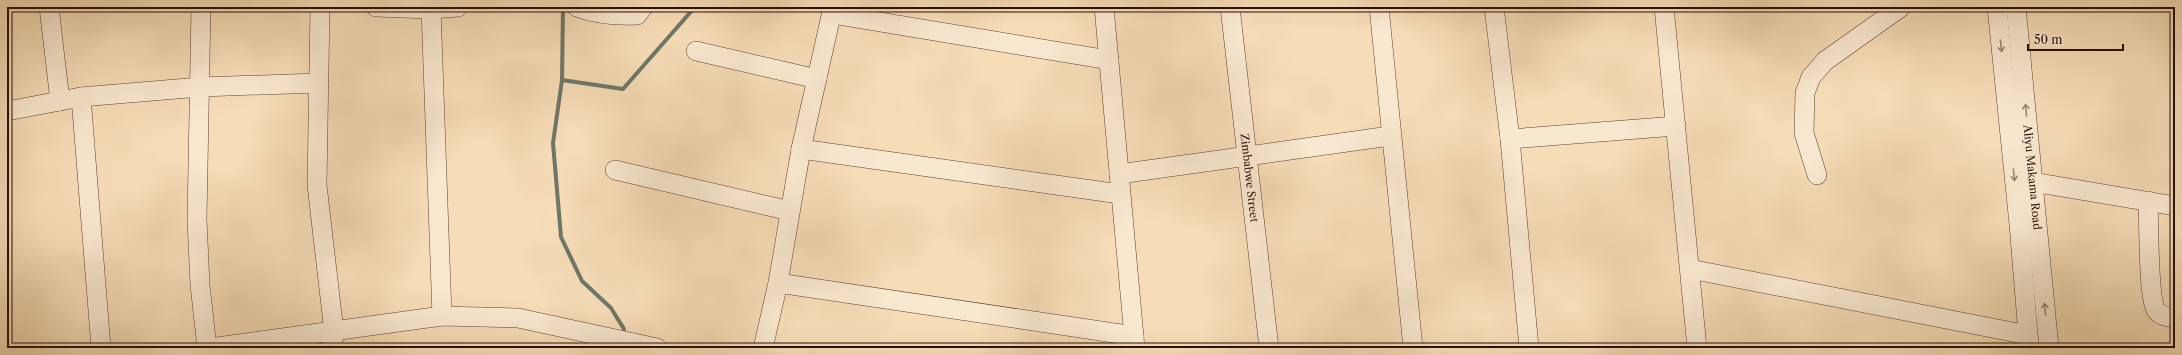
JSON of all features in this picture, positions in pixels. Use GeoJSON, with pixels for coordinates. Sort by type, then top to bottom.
{"type":"FeatureCollection","features":[{"type":"Feature","properties":{"kind":"street"},"geometry":{"type":"LineString","coordinates":[[49,7],[60,101]]}},
{"type":"Feature","properties":{"kind":"street"},"geometry":{"type":"LineString","coordinates":[[201,7],[197,219],[200,285],[207,348]]}},
{"type":"Feature","properties":{"kind":"street"},"geometry":{"type":"LineString","coordinates":[[320,7],[317,185],[333,340]]}},
{"type":"Feature","properties":{"kind":"street"},"geometry":{"type":"LineString","coordinates":[[376,7],[431,9],[458,7]]}},
{"type":"Feature","properties":{"kind":"street"},"geometry":{"type":"LineString","coordinates":[[577,7],[588,11],[622,15],[637,15],[643,7]]}},
{"type":"Feature","properties":{"kind":"street"},"geometry":{"type":"LineString","coordinates":[[778,283],[1134,342],[1104,7]]}},
{"type":"Feature","properties":{"kind":"street","name":"Zimbabwe Street"},"geometry":{"type":"LineString","coordinates":[[1230,7],[1269,348]]}},
{"type":"Feature","properties":{"kind":"street"},"geometry":{"type":"LineString","coordinates":[[1379,7],[1390,136],[1412,348]]}},
{"type":"Feature","properties":{"kind":"street"},"geometry":{"type":"LineString","coordinates":[[1494,7],[1510,139],[1529,348]]}},
{"type":"Feature","properties":{"kind":"street"},"geometry":{"type":"LineString","coordinates":[[1664,7],[1697,348]]}},
{"type":"Feature","properties":{"kind":"street"},"geometry":{"type":"LineString","coordinates":[[1817,175],[1804,133],[1805,93],[1811,77],[1825,61],[1901,7]]}},
{"type":"Feature","properties":{"kind":"street","name":"Aliyu Makama Road"},"geometry":{"type":"LineString","coordinates":[[1997,7],[2019,224],[2029,342]]}},
{"type":"Feature","properties":{"kind":"street","name":"Aliyu Makama Road"},"geometry":{"type":"LineString","coordinates":[[2016,7],[2049,348]]}},
{"type":"Feature","properties":{"kind":"street"},"geometry":{"type":"LineString","coordinates":[[431,9],[442,316]]}},
{"type":"Feature","properties":{"kind":"street"},"geometry":{"type":"LineString","coordinates":[[763,348],[778,283],[801,148],[833,11],[1109,60]]}},
{"type":"Feature","properties":{"kind":"street"},"geometry":{"type":"LineString","coordinates":[[696,51],[817,79]]}},
{"type":"Feature","properties":{"kind":"street"},"geometry":{"type":"LineString","coordinates":[[7,110],[81,97],[200,88],[318,83]]}},
{"type":"Feature","properties":{"kind":"street"},"geometry":{"type":"LineString","coordinates":[[81,97],[101,348]]}},
{"type":"Feature","properties":{"kind":"street"},"geometry":{"type":"LineString","coordinates":[[1510,139],[1676,126]]}},
{"type":"Feature","properties":{"kind":"street"},"geometry":{"type":"LineString","coordinates":[[1119,174],[1390,136]]}},
{"type":"Feature","properties":{"kind":"street"},"geometry":{"type":"LineString","coordinates":[[801,148],[1120,194]]}},
{"type":"Feature","properties":{"kind":"street"},"geometry":{"type":"LineString","coordinates":[[615,170],[790,211]]}},
{"type":"Feature","properties":{"kind":"street"},"geometry":{"type":"LineString","coordinates":[[2033,182],[2175,206]]}},
{"type":"Feature","properties":{"kind":"street"},"geometry":{"type":"LineString","coordinates":[[2148,201],[2152,292],[2156,309],[2164,316],[2175,318]]}},
{"type":"Feature","properties":{"kind":"street"},"geometry":{"type":"LineString","coordinates":[[1690,269],[2029,342]]}},
{"type":"Feature","properties":{"kind":"street"},"geometry":{"type":"LineString","coordinates":[[210,348],[333,340],[442,316],[518,318],[657,348]]}},
{"type":"Feature","properties":{"kind":"waterway"},"geometry":{"type":"LineString","coordinates":[[562,80],[563,7]]}},
{"type":"Feature","properties":{"kind":"waterway"},"geometry":{"type":"LineString","coordinates":[[624,329],[611,308],[582,281],[561,237],[553,143],[562,80],[623,89],[695,7]]}}]}
